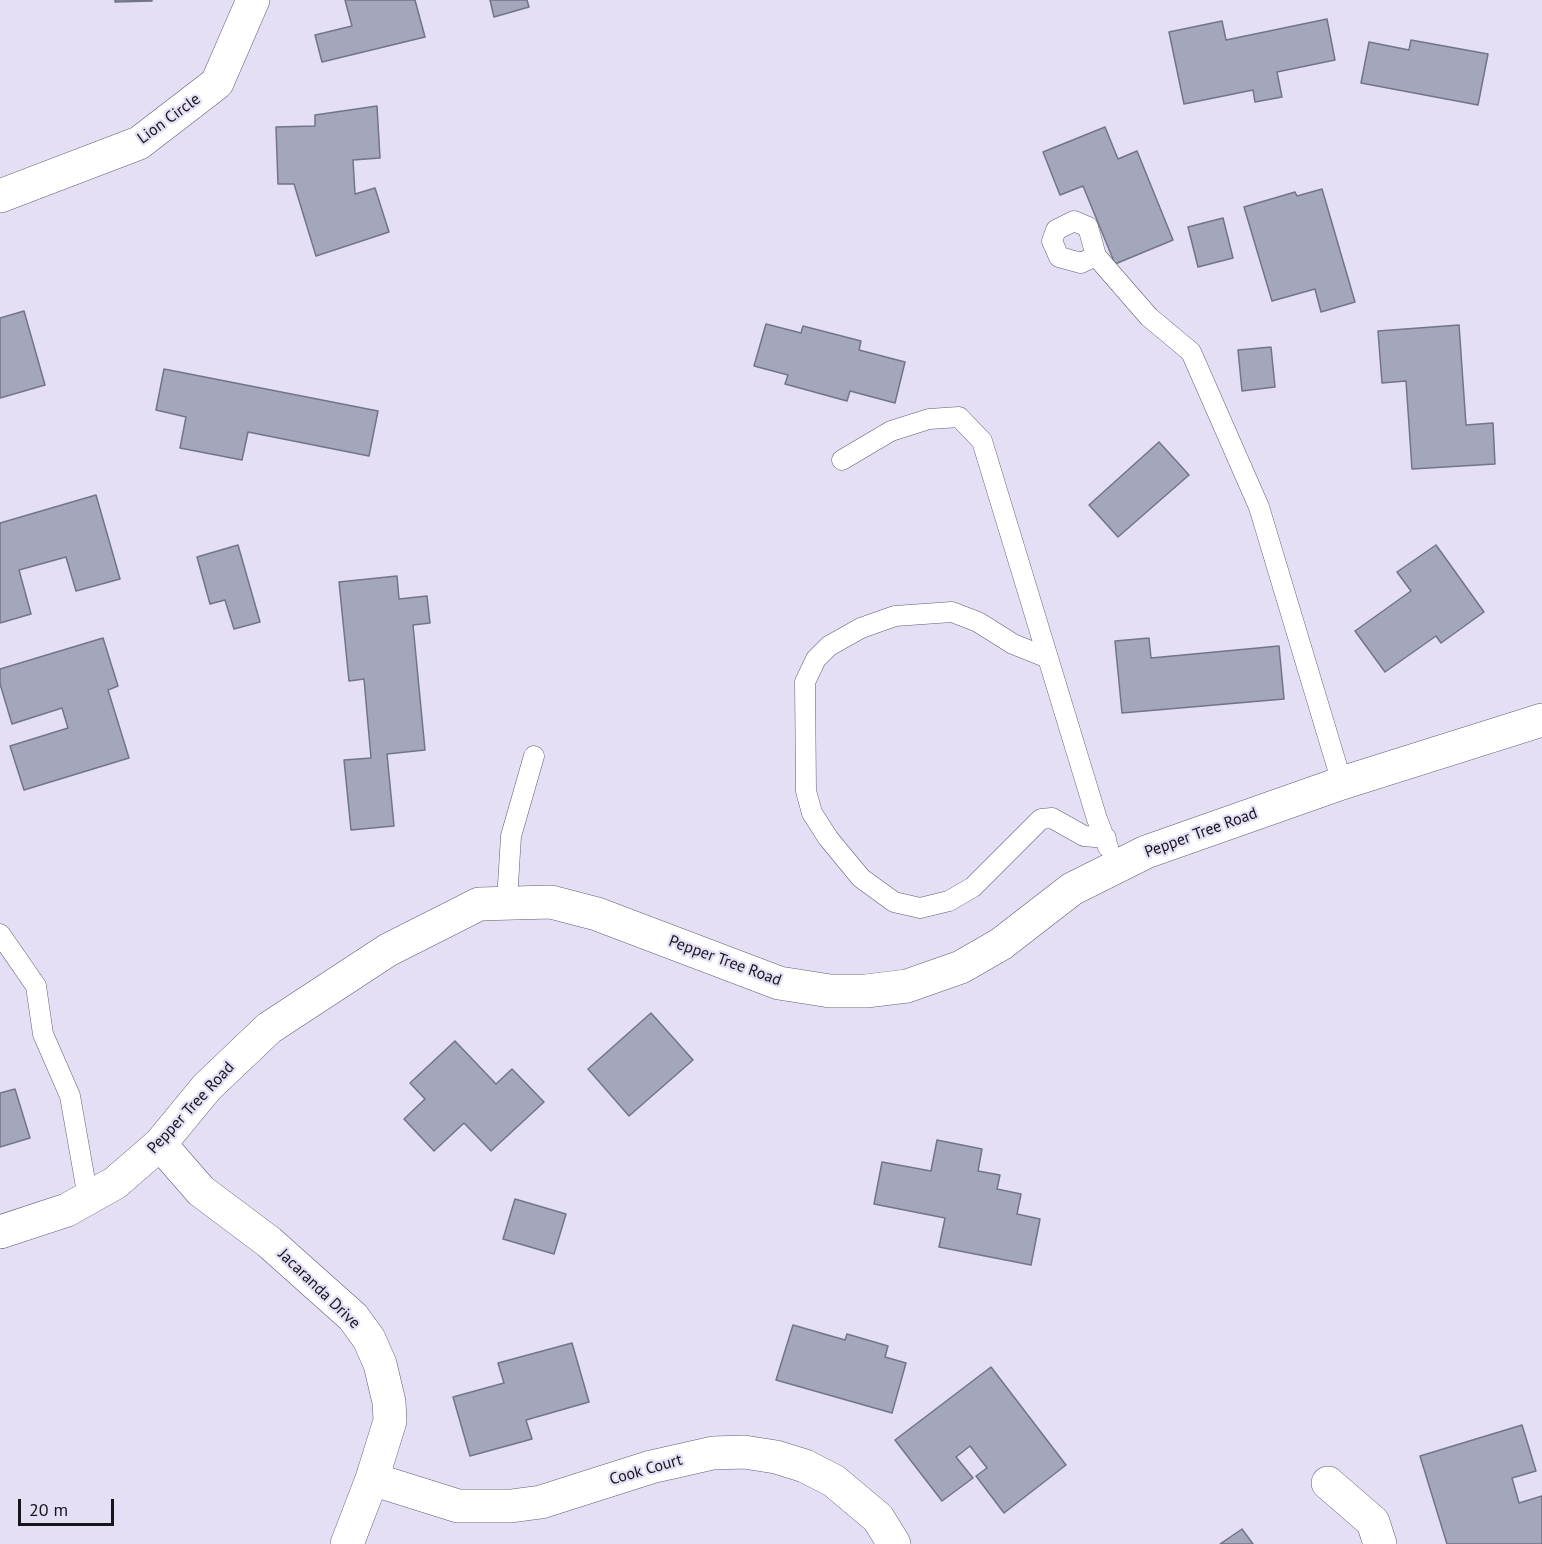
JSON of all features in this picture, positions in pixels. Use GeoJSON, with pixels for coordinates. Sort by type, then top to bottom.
{"type":"FeatureCollection","features":[{"type":"Feature","properties":{"kind":"street","name":"Lion Circle"},"geometry":{"type":"LineString","coordinates":[[0,196],[139,143],[217,83],[253,0]]}},
{"type":"Feature","properties":{"kind":"street"},"geometry":{"type":"LineString","coordinates":[[1528,725],[1542,702]]}},
{"type":"Feature","properties":{"kind":"street","name":"Pepper Tree Road"},"geometry":{"type":"LineString","coordinates":[[0,1232],[67,1210],[115,1183],[160,1144],[207,1087],[269,1028],[388,950],[479,904],[507,901],[551,902],[597,915],[779,982],[830,991],[866,991],[907,986],[961,967],[1001,944],[1072,889],[1110,853],[1189,836],[1342,783],[1528,725]]}},
{"type":"Feature","properties":{"kind":"street","name":"Jacaranda Drive"},"geometry":{"type":"LineString","coordinates":[[160,1144],[201,1191],[269,1242],[353,1317],[369,1339],[386,1382],[390,1421],[372,1479],[347,1544]]}},
{"type":"Feature","properties":{"kind":"street","name":"Cook Court"},"geometry":{"type":"LineString","coordinates":[[372,1479],[458,1506],[511,1506],[541,1502],[651,1467],[713,1453],[744,1452],[776,1457],[805,1467],[834,1481],[878,1518],[894,1544]]}},
{"type":"Feature","properties":{"kind":"street"},"geometry":{"type":"LineString","coordinates":[[1329,1483],[1373,1522],[1380,1544]]}},
{"type":"Feature","properties":{"kind":"lane"},"geometry":{"type":"LineString","coordinates":[[1096,256],[1149,317],[1191,352],[1259,507],[1342,783]]}},
{"type":"Feature","properties":{"kind":"lane"},"geometry":{"type":"LineString","coordinates":[[842,460],[891,431],[929,419],[959,417],[982,441],[1097,819],[1110,853]]}},
{"type":"Feature","properties":{"kind":"lane"},"geometry":{"type":"LineString","coordinates":[[1048,658],[1013,644],[978,622],[952,612],[895,616],[861,628],[829,646],[816,659],[805,682],[806,791],[812,813],[828,838],[861,878],[894,902],[920,908],[949,901],[974,887],[1041,819],[1052,818],[1110,853]]}},
{"type":"Feature","properties":{"kind":"lane"},"geometry":{"type":"LineString","coordinates":[[507,901],[510,836],[534,756]]}},
{"type":"Feature","properties":{"kind":"lane"},"geometry":{"type":"LineString","coordinates":[[0,934],[36,986],[43,1034],[70,1096],[88,1198]]}},
{"type":"Feature","properties":{"kind":"building"},"geometry":{"type":"Polygon","coordinates":[[[115,0],[152,0],[152,1],[115,2],[115,0]]]}},
{"type":"Feature","properties":{"kind":"building"},"geometry":{"type":"Polygon","coordinates":[[[345,0],[415,0],[425,37],[322,62],[315,35],[352,26],[345,0]]]}},
{"type":"Feature","properties":{"kind":"building"},"geometry":{"type":"Polygon","coordinates":[[[490,0],[527,0],[529,7],[494,17],[490,0]]]}},
{"type":"Feature","properties":{"kind":"building"},"geometry":{"type":"Polygon","coordinates":[[[1327,19],[1335,60],[1277,72],[1282,97],[1255,102],[1253,90],[1184,104],[1169,32],[1222,21],[1226,40],[1327,19]]]}},
{"type":"Feature","properties":{"kind":"building"},"geometry":{"type":"Polygon","coordinates":[[[1411,40],[1488,54],[1478,105],[1361,83],[1369,42],[1409,50],[1411,40]]]}},
{"type":"Feature","properties":{"kind":"building"},"geometry":{"type":"Polygon","coordinates":[[[377,106],[380,158],[353,160],[355,194],[375,188],[389,232],[316,256],[294,184],[278,184],[276,127],[315,126],[315,115],[377,106]]]}},
{"type":"Feature","properties":{"kind":"building"},"geometry":{"type":"Polygon","coordinates":[[[1105,127],[1118,159],[1137,151],[1173,240],[1115,264],[1083,186],[1060,195],[1043,152],[1105,127]]]}},
{"type":"Feature","properties":{"kind":"building"},"geometry":{"type":"Polygon","coordinates":[[[1322,189],[1355,302],[1321,312],[1315,289],[1272,301],[1244,207],[1295,192],[1297,196],[1322,189]]]}},
{"type":"Feature","properties":{"kind":"building"},"geometry":{"type":"Polygon","coordinates":[[[1223,218],[1233,258],[1198,267],[1188,227],[1223,218]]]}},
{"type":"Feature","properties":{"kind":"building"},"geometry":{"type":"Polygon","coordinates":[[[24,311],[45,385],[0,398],[0,318],[24,311]]]}},
{"type":"Feature","properties":{"kind":"building"},"geometry":{"type":"Polygon","coordinates":[[[766,324],[801,333],[803,326],[861,341],[859,350],[905,362],[895,403],[850,391],[847,401],[785,384],[788,375],[754,366],[766,324]]]}},
{"type":"Feature","properties":{"kind":"building"},"geometry":{"type":"Polygon","coordinates":[[[1459,325],[1466,425],[1493,423],[1495,464],[1412,469],[1406,381],[1382,383],[1378,331],[1459,325]]]}},
{"type":"Feature","properties":{"kind":"building"},"geometry":{"type":"Polygon","coordinates":[[[1271,347],[1275,387],[1242,391],[1238,350],[1271,347]]]}},
{"type":"Feature","properties":{"kind":"building"},"geometry":{"type":"Polygon","coordinates":[[[164,369],[378,411],[369,456],[248,432],[242,460],[180,448],[186,417],[156,410],[164,369]]]}},
{"type":"Feature","properties":{"kind":"building"},"geometry":{"type":"Polygon","coordinates":[[[1159,442],[1189,475],[1118,537],[1089,505],[1159,442]]]}},
{"type":"Feature","properties":{"kind":"building"},"geometry":{"type":"Polygon","coordinates":[[[96,495],[120,579],[76,591],[66,557],[19,570],[31,614],[0,623],[0,523],[96,495]]]}},
{"type":"Feature","properties":{"kind":"building"},"geometry":{"type":"Polygon","coordinates":[[[238,545],[260,622],[234,629],[225,600],[210,604],[197,557],[238,545]]]}},
{"type":"Feature","properties":{"kind":"building"},"geometry":{"type":"Polygon","coordinates":[[[1436,545],[1484,612],[1441,643],[1436,636],[1385,672],[1355,631],[1411,591],[1397,572],[1436,545]]]}},
{"type":"Feature","properties":{"kind":"building"},"geometry":{"type":"Polygon","coordinates":[[[397,576],[399,599],[427,596],[430,623],[413,625],[425,750],[387,754],[394,826],[351,830],[344,760],[371,758],[364,679],[349,681],[339,582],[397,576]]]}},
{"type":"Feature","properties":{"kind":"building"},"geometry":{"type":"Polygon","coordinates":[[[103,638],[118,686],[108,690],[129,758],[24,790],[10,746],[68,728],[62,708],[12,724],[0,684],[0,669],[103,638]]]}},
{"type":"Feature","properties":{"kind":"building"},"geometry":{"type":"Polygon","coordinates":[[[1149,638],[1151,658],[1279,646],[1284,699],[1122,713],[1115,641],[1149,638]]]}},
{"type":"Feature","properties":{"kind":"building"},"geometry":{"type":"Polygon","coordinates":[[[651,1013],[693,1060],[629,1116],[588,1069],[651,1013]]]}},
{"type":"Feature","properties":{"kind":"building"},"geometry":{"type":"Polygon","coordinates":[[[455,1041],[496,1084],[512,1069],[544,1102],[491,1151],[464,1123],[434,1151],[404,1119],[425,1099],[410,1083],[455,1041]]]}},
{"type":"Feature","properties":{"kind":"building"},"geometry":{"type":"Polygon","coordinates":[[[15,1089],[30,1138],[0,1147],[0,1093],[15,1089]]]}},
{"type":"Feature","properties":{"kind":"building"},"geometry":{"type":"Polygon","coordinates":[[[937,1140],[982,1149],[978,1171],[1000,1175],[997,1189],[1021,1194],[1017,1214],[1040,1219],[1031,1265],[939,1247],[945,1218],[874,1204],[882,1162],[931,1171],[937,1140]]]}},
{"type":"Feature","properties":{"kind":"building"},"geometry":{"type":"Polygon","coordinates":[[[515,1199],[566,1214],[554,1254],[503,1239],[515,1199]]]}},
{"type":"Feature","properties":{"kind":"building"},"geometry":{"type":"Polygon","coordinates":[[[793,1325],[845,1340],[847,1334],[888,1346],[885,1357],[906,1363],[892,1413],[776,1380],[793,1325]]]}},
{"type":"Feature","properties":{"kind":"building"},"geometry":{"type":"Polygon","coordinates":[[[572,1343],[589,1402],[526,1420],[532,1439],[470,1456],[453,1397],[504,1383],[498,1363],[572,1343]]]}},
{"type":"Feature","properties":{"kind":"building"},"geometry":{"type":"Polygon","coordinates":[[[991,1367],[1066,1465],[1004,1513],[976,1476],[987,1468],[970,1446],[956,1457],[973,1478],[942,1501],[895,1440],[991,1367]]]}},
{"type":"Feature","properties":{"kind":"building"},"geometry":{"type":"Polygon","coordinates":[[[1522,1425],[1536,1471],[1512,1478],[1519,1503],[1542,1496],[1542,1544],[1447,1544],[1420,1456],[1522,1425]]]}},
{"type":"Feature","properties":{"kind":"building"},"geometry":{"type":"Polygon","coordinates":[[[1242,1529],[1253,1544],[1220,1544],[1242,1529]]]}}]}
